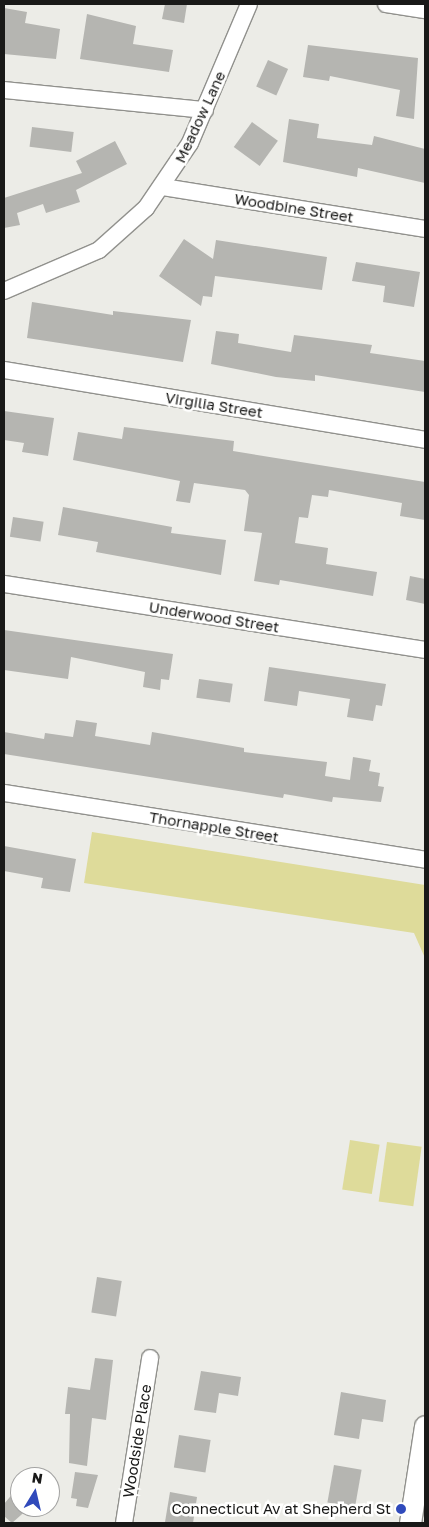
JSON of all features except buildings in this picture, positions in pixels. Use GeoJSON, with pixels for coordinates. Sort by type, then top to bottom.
{"type":"FeatureCollection","features":[{"type":"Feature","properties":{"kind":"main road"},"geometry":{"type":"LineString","coordinates":[[410,1523],[420,1500],[425,1426]]}},
{"type":"Feature","properties":{"kind":"street","name":"Meadow Lane"},"geometry":{"type":"LineString","coordinates":[[4,291],[99,250],[123,232],[163,187],[205,110],[249,4]]}},
{"type":"Feature","properties":{"kind":"street"},"geometry":{"type":"LineString","coordinates":[[386,4],[425,10]]}},
{"type":"Feature","properties":{"kind":"street"},"geometry":{"type":"LineString","coordinates":[[4,90],[205,110]]}},
{"type":"Feature","properties":{"kind":"street","name":"Woodbine Street"},"geometry":{"type":"LineString","coordinates":[[163,187],[425,228]]}},
{"type":"Feature","properties":{"kind":"street","name":"Virgilia Street"},"geometry":{"type":"LineString","coordinates":[[4,370],[425,440]]}},
{"type":"Feature","properties":{"kind":"street","name":"Underwood Street"},"geometry":{"type":"LineString","coordinates":[[4,584],[425,650]]}},
{"type":"Feature","properties":{"kind":"street","name":"Thornapple Street"},"geometry":{"type":"LineString","coordinates":[[4,793],[425,860]]}},
{"type":"Feature","properties":{"kind":"street","name":"Woodside Place"},"geometry":{"type":"LineString","coordinates":[[124,1523],[150,1358]]}},
{"type":"Feature","properties":{"kind":"shaded area"},"geometry":{"type":"Polygon","coordinates":[[[92,832],[425,885],[425,958],[414,933],[84,883],[92,832]]]}},
{"type":"Feature","properties":{"kind":"shaded area"},"geometry":{"type":"Polygon","coordinates":[[[350,1140],[380,1145],[372,1194],[342,1189],[350,1140]]]}},
{"type":"Feature","properties":{"kind":"shaded area"},"geometry":{"type":"Polygon","coordinates":[[[387,1142],[422,1147],[413,1206],[379,1201],[387,1142]]]}},
{"type":"Feature","properties":{"kind":"place","name":"Connecticut Av at Shepherd St"},"geometry":{"type":"Point","coordinates":[401,1509]}}]}
